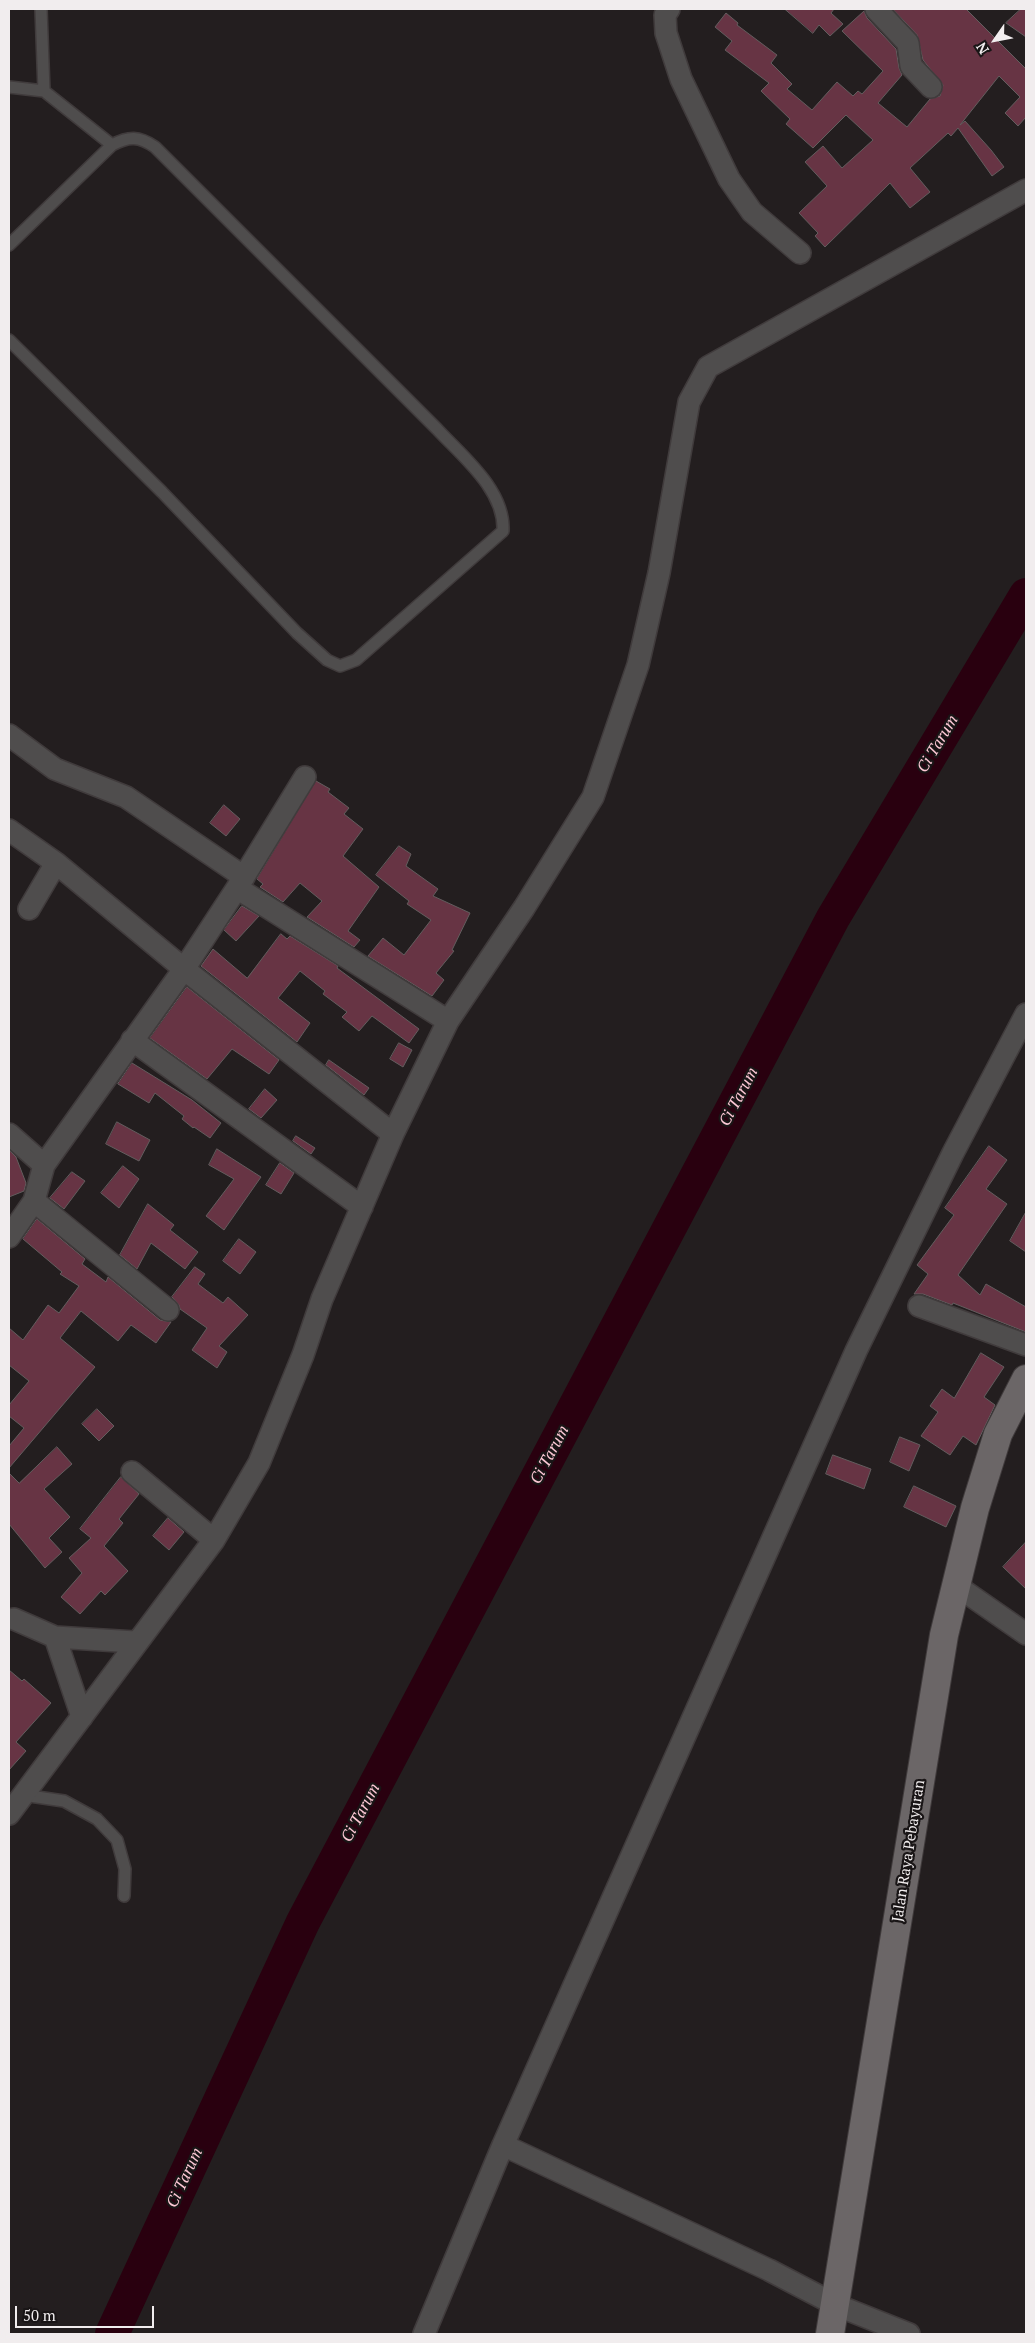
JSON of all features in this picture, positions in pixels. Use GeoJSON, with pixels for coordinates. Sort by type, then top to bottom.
{"type":"FeatureCollection","features":[{"type":"Feature","properties":{"kind":"main road","name":"Jalan Raya Pebayuran"},"geometry":{"type":"LineString","coordinates":[[830,2334],[944,1635],[974,1508],[998,1434],[1026,1379]]}},
{"type":"Feature","properties":{"kind":"street"},"geometry":{"type":"LineString","coordinates":[[669,9],[664,22],[681,79],[729,179],[752,212],[800,253]]}},
{"type":"Feature","properties":{"kind":"street"},"geometry":{"type":"LineString","coordinates":[[876,9],[908,43],[911,66],[931,87]]}},
{"type":"Feature","properties":{"kind":"street"},"geometry":{"type":"LineString","coordinates":[[9,1814],[16,1791],[82,1717],[135,1642],[214,1540],[260,1463],[303,1355],[322,1299],[393,1134],[448,1021],[524,908],[593,797],[638,665],[659,573],[689,402],[708,368],[1026,190]]}},
{"type":"Feature","properties":{"kind":"street"},"geometry":{"type":"LineString","coordinates":[[9,735],[55,769],[126,797],[240,882],[448,1021]]}},
{"type":"Feature","properties":{"kind":"street"},"geometry":{"type":"LineString","coordinates":[[9,1237],[34,1201],[44,1165],[184,969],[304,778]]}},
{"type":"Feature","properties":{"kind":"street"},"geometry":{"type":"LineString","coordinates":[[9,830],[56,863],[184,969],[393,1134]]}},
{"type":"Feature","properties":{"kind":"street"},"geometry":{"type":"LineString","coordinates":[[29,909],[56,863]]}},
{"type":"Feature","properties":{"kind":"street"},"geometry":{"type":"LineString","coordinates":[[424,2334],[503,2145],[856,1352],[953,1153],[1026,1014]]}},
{"type":"Feature","properties":{"kind":"street"},"geometry":{"type":"LineString","coordinates":[[132,1040],[362,1207]]}},
{"type":"Feature","properties":{"kind":"street"},"geometry":{"type":"LineString","coordinates":[[9,1134],[44,1165]]}},
{"type":"Feature","properties":{"kind":"street"},"geometry":{"type":"LineString","coordinates":[[34,1201],[168,1310]]}},
{"type":"Feature","properties":{"kind":"street"},"geometry":{"type":"LineString","coordinates":[[919,1306],[1026,1345]]}},
{"type":"Feature","properties":{"kind":"street"},"geometry":{"type":"LineString","coordinates":[[132,1472],[214,1540]]}},
{"type":"Feature","properties":{"kind":"street"},"geometry":{"type":"LineString","coordinates":[[957,1586],[1026,1634]]}},
{"type":"Feature","properties":{"kind":"street"},"geometry":{"type":"LineString","coordinates":[[14,1619],[54,1637],[135,1642]]}},
{"type":"Feature","properties":{"kind":"street"},"geometry":{"type":"LineString","coordinates":[[54,1637],[82,1717]]}},
{"type":"Feature","properties":{"kind":"street"},"geometry":{"type":"LineString","coordinates":[[503,2145],[769,2270],[836,2305],[909,2334]]}},
{"type":"Feature","properties":{"kind":"lane"},"geometry":{"type":"LineString","coordinates":[[41,9],[44,91]]}},
{"type":"Feature","properties":{"kind":"lane"},"geometry":{"type":"LineString","coordinates":[[9,87],[44,91],[112,145]]}},
{"type":"Feature","properties":{"kind":"lane"},"geometry":{"type":"LineString","coordinates":[[9,245],[112,145],[126,138],[144,139],[197,188],[437,430],[480,476],[498,503],[504,518],[503,531],[356,660],[340,666],[327,660],[297,633],[162,492],[9,340]]}},
{"type":"Feature","properties":{"kind":"lane"},"geometry":{"type":"LineString","coordinates":[[16,1791],[64,1801],[97,1819],[117,1840],[125,1869],[124,1896]]}},
{"type":"Feature","properties":{"kind":"building"},"geometry":{"type":"Polygon","coordinates":[[[785,9],[834,9],[831,13],[843,24],[830,36],[819,25],[813,33],[785,9]]]}},
{"type":"Feature","properties":{"kind":"building"},"geometry":{"type":"Polygon","coordinates":[[[893,9],[966,9],[1026,69],[1026,117],[1018,126],[1005,113],[1020,97],[999,76],[960,125],[965,121],[1004,167],[992,176],[958,128],[951,136],[948,133],[910,168],[930,192],[910,208],[890,183],[825,247],[815,236],[818,233],[799,213],[827,186],[805,162],[823,146],[842,168],[873,140],[846,115],[813,148],[786,124],[790,119],[761,91],[769,83],[725,50],[732,41],[715,27],[726,13],[738,23],[737,25],[777,55],[771,63],[792,84],[787,89],[812,110],[837,82],[853,96],[858,91],[862,94],[883,71],[842,31],[864,11],[867,18],[896,49],[902,75],[878,103],[907,127],[930,99],[940,96],[943,85],[923,60],[917,35],[893,9]]]}},
{"type":"Feature","properties":{"kind":"building"},"geometry":{"type":"Polygon","coordinates":[[[1021,9],[1026,9],[1026,37],[1006,23],[1021,9]]]}},
{"type":"Feature","properties":{"kind":"building"},"geometry":{"type":"Polygon","coordinates":[[[316,781],[330,789],[328,792],[349,808],[344,814],[363,829],[343,856],[379,887],[348,931],[360,940],[354,947],[307,917],[322,901],[300,883],[283,902],[260,887],[263,884],[257,879],[316,781]]]}},
{"type":"Feature","properties":{"kind":"building"},"geometry":{"type":"Polygon","coordinates":[[[224,805],[240,819],[226,836],[210,823],[224,805]]]}},
{"type":"Feature","properties":{"kind":"building"},"geometry":{"type":"Polygon","coordinates":[[[399,846],[411,854],[406,866],[438,889],[433,896],[470,913],[452,950],[454,951],[436,973],[444,980],[432,996],[368,956],[383,938],[404,955],[431,920],[407,904],[409,901],[376,875],[399,846]]]}},
{"type":"Feature","properties":{"kind":"building"},"geometry":{"type":"Polygon","coordinates":[[[242,906],[259,916],[236,941],[224,930],[242,906]]]}},
{"type":"Feature","properties":{"kind":"building"},"geometry":{"type":"Polygon","coordinates":[[[281,934],[287,939],[290,936],[338,966],[337,968],[419,1029],[409,1043],[372,1016],[359,1031],[342,1017],[347,1012],[323,994],[325,991],[300,971],[278,998],[310,1023],[297,1042],[201,966],[213,949],[247,978],[281,934]]]}},
{"type":"Feature","properties":{"kind":"building"},"geometry":{"type":"Polygon","coordinates":[[[187,987],[279,1060],[269,1074],[232,1049],[207,1079],[150,1038],[187,987]]]}},
{"type":"Feature","properties":{"kind":"building"},"geometry":{"type":"Polygon","coordinates":[[[399,1043],[412,1050],[403,1067],[390,1059],[399,1043]]]}},
{"type":"Feature","properties":{"kind":"building"},"geometry":{"type":"Polygon","coordinates":[[[329,1060],[369,1088],[364,1095],[326,1065],[329,1060]]]}},
{"type":"Feature","properties":{"kind":"building"},"geometry":{"type":"Polygon","coordinates":[[[132,1063],[192,1100],[221,1123],[210,1138],[182,1119],[184,1116],[155,1093],[149,1103],[118,1084],[132,1063]]]}},
{"type":"Feature","properties":{"kind":"building"},"geometry":{"type":"Polygon","coordinates":[[[265,1089],[277,1100],[261,1118],[249,1109],[265,1089]]]}},
{"type":"Feature","properties":{"kind":"building"},"geometry":{"type":"Polygon","coordinates":[[[117,1122],[150,1140],[139,1161],[106,1144],[117,1122]]]}},
{"type":"Feature","properties":{"kind":"building"},"geometry":{"type":"Polygon","coordinates":[[[296,1136],[315,1148],[311,1154],[293,1141],[296,1136]]]}},
{"type":"Feature","properties":{"kind":"building"},"geometry":{"type":"Polygon","coordinates":[[[989,1146],[1007,1160],[986,1189],[1007,1204],[958,1275],[980,1295],[986,1284],[1026,1307],[1026,1332],[953,1303],[952,1305],[923,1294],[914,1294],[928,1274],[917,1265],[954,1215],[945,1208],[989,1146]]]}},
{"type":"Feature","properties":{"kind":"building"},"geometry":{"type":"Polygon","coordinates":[[[217,1149],[261,1177],[224,1230],[206,1216],[234,1179],[209,1165],[217,1149]]]}},
{"type":"Feature","properties":{"kind":"building"},"geometry":{"type":"Polygon","coordinates":[[[9,1150],[16,1157],[26,1183],[24,1191],[9,1197],[9,1150]]]}},
{"type":"Feature","properties":{"kind":"building"},"geometry":{"type":"Polygon","coordinates":[[[280,1163],[294,1173],[281,1194],[266,1185],[280,1163]]]}},
{"type":"Feature","properties":{"kind":"building"},"geometry":{"type":"Polygon","coordinates":[[[123,1166],[139,1179],[119,1208],[101,1193],[123,1166]]]}},
{"type":"Feature","properties":{"kind":"building"},"geometry":{"type":"Polygon","coordinates":[[[72,1172],[85,1181],[64,1209],[50,1198],[72,1172]]]}},
{"type":"Feature","properties":{"kind":"building"},"geometry":{"type":"Polygon","coordinates":[[[148,1204],[174,1225],[170,1230],[198,1252],[185,1269],[151,1243],[137,1269],[120,1255],[148,1204]]]}},
{"type":"Feature","properties":{"kind":"building"},"geometry":{"type":"Polygon","coordinates":[[[1026,1212],[1026,1252],[1010,1241],[1026,1212]]]}},
{"type":"Feature","properties":{"kind":"building"},"geometry":{"type":"Polygon","coordinates":[[[37,1219],[85,1259],[82,1264],[106,1282],[108,1277],[160,1320],[171,1322],[156,1343],[131,1325],[118,1341],[81,1311],[60,1338],[95,1367],[9,1468],[9,1446],[24,1428],[9,1416],[9,1405],[29,1381],[9,1365],[9,1328],[23,1340],[48,1305],[59,1313],[79,1286],[60,1274],[62,1272],[23,1239],[37,1219]]]}},
{"type":"Feature","properties":{"kind":"building"},"geometry":{"type":"Polygon","coordinates":[[[239,1239],[256,1252],[240,1274],[223,1261],[239,1239]]]}},
{"type":"Feature","properties":{"kind":"building"},"geometry":{"type":"Polygon","coordinates":[[[195,1267],[205,1274],[198,1284],[223,1303],[228,1297],[248,1315],[219,1346],[227,1352],[217,1368],[192,1350],[207,1328],[180,1309],[172,1297],[195,1267]]]}},
{"type":"Feature","properties":{"kind":"building"},"geometry":{"type":"Polygon","coordinates":[[[981,1353],[1004,1367],[984,1397],[995,1405],[976,1445],[963,1436],[950,1455],[921,1436],[938,1412],[930,1406],[942,1389],[954,1398],[981,1353]]]}},
{"type":"Feature","properties":{"kind":"building"},"geometry":{"type":"Polygon","coordinates":[[[97,1409],[114,1426],[99,1441],[82,1424],[97,1409]]]}},
{"type":"Feature","properties":{"kind":"building"},"geometry":{"type":"Polygon","coordinates":[[[900,1437],[920,1445],[909,1471],[890,1462],[900,1437]]]}},
{"type":"Feature","properties":{"kind":"building"},"geometry":{"type":"Polygon","coordinates":[[[57,1447],[72,1464],[44,1489],[70,1517],[49,1538],[62,1552],[45,1568],[9,1524],[9,1473],[19,1483],[57,1447]]]}},
{"type":"Feature","properties":{"kind":"building"},"geometry":{"type":"Polygon","coordinates":[[[833,1455],[871,1469],[864,1489],[826,1474],[833,1455]]]}},
{"type":"Feature","properties":{"kind":"building"},"geometry":{"type":"Polygon","coordinates":[[[121,1477],[139,1494],[119,1519],[123,1523],[104,1546],[128,1571],[105,1595],[101,1591],[80,1614],[61,1597],[82,1573],[69,1558],[91,1538],[80,1529],[121,1477]]]}},
{"type":"Feature","properties":{"kind":"building"},"geometry":{"type":"Polygon","coordinates":[[[914,1486],[956,1506],[946,1527],[904,1507],[914,1486]]]}},
{"type":"Feature","properties":{"kind":"building"},"geometry":{"type":"Polygon","coordinates":[[[168,1518],[184,1532],[169,1550],[153,1536],[168,1518]]]}},
{"type":"Feature","properties":{"kind":"building"},"geometry":{"type":"Polygon","coordinates":[[[1026,1542],[1026,1589],[1003,1567],[1026,1542]]]}},
{"type":"Feature","properties":{"kind":"building"},"geometry":{"type":"Polygon","coordinates":[[[9,1670],[22,1681],[24,1679],[51,1703],[16,1742],[26,1751],[9,1770],[9,1670]]]}},
{"type":"Feature","properties":{"kind":"waterway","name":"Ci Tarum"},"geometry":{"type":"LineString","coordinates":[[112,2334],[303,1922],[833,918],[1026,595]]}}]}
